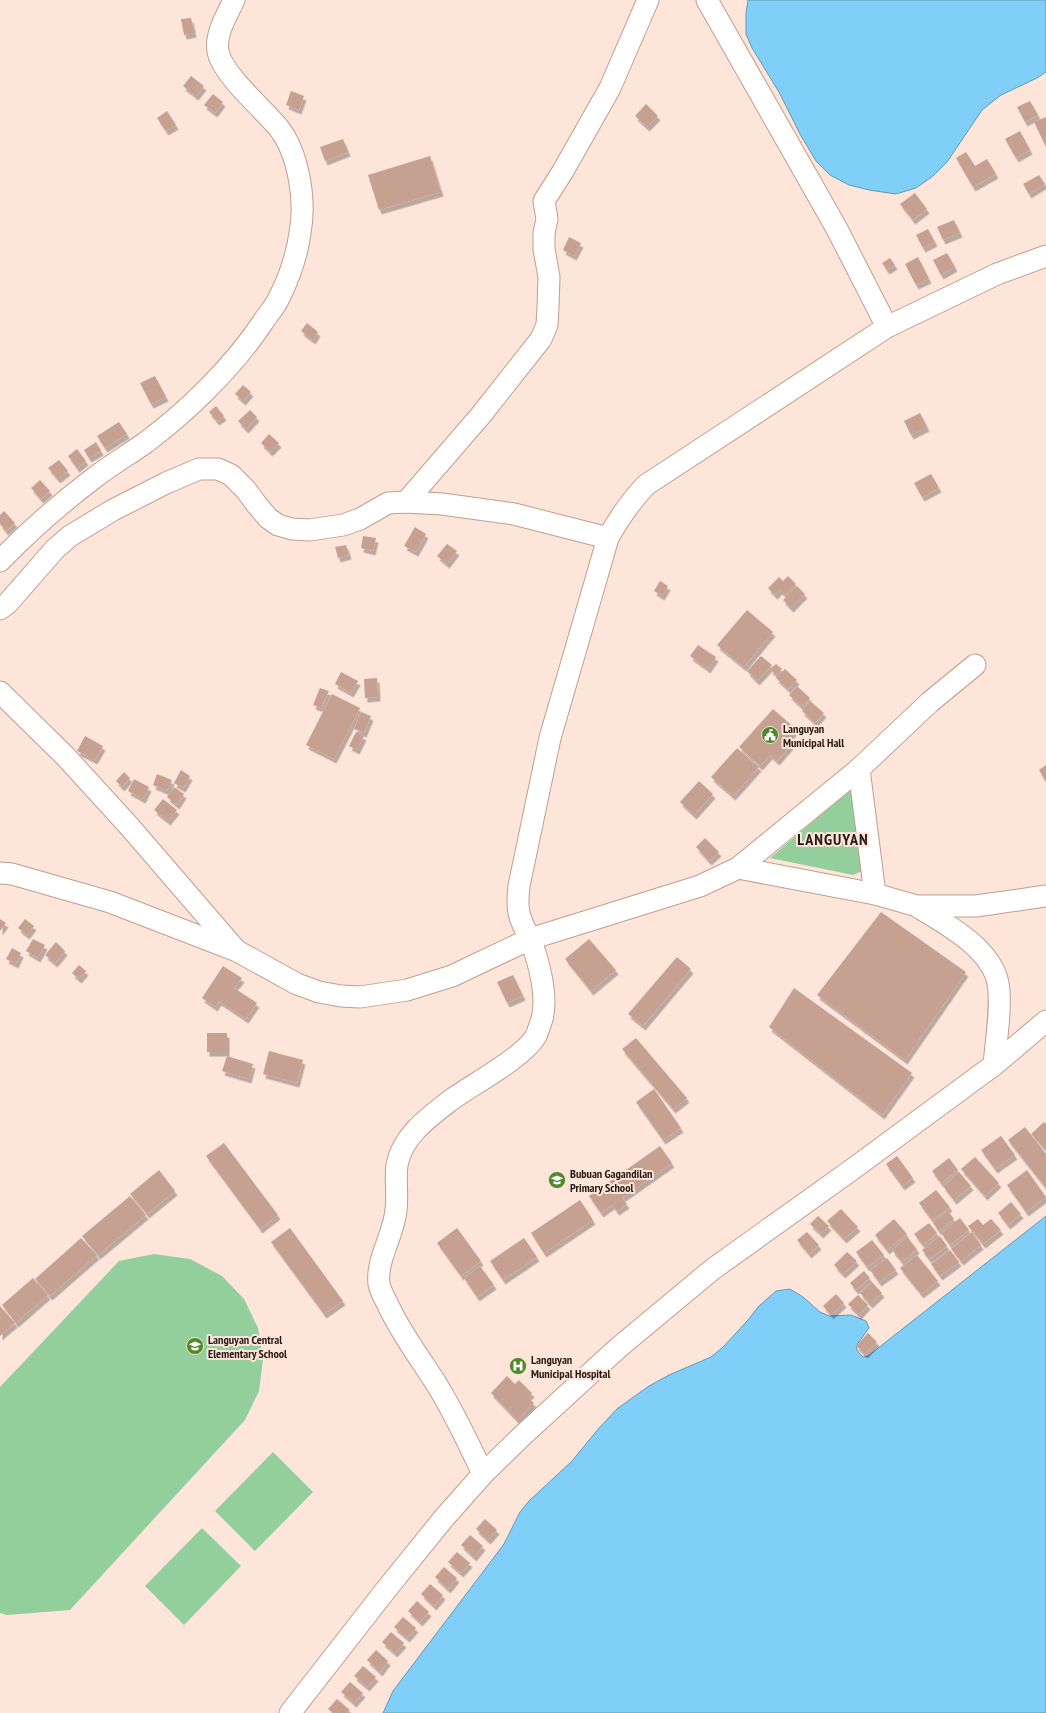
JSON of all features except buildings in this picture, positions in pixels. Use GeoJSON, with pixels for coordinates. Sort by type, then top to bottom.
{"type":"FeatureCollection","features":[{"type":"Feature","properties":{"kind":"street"},"geometry":{"type":"LineString","coordinates":[[0,561],[19,541],[57,508],[96,477],[146,442],[190,405],[233,361],[257,331],[278,300],[291,269],[301,233],[302,201],[298,172],[290,145],[277,126],[254,103],[223,64],[218,51],[218,39],[224,20],[234,0]]}},
{"type":"Feature","properties":{"kind":"street"},"geometry":{"type":"LineString","coordinates":[[406,502],[481,415],[541,339],[547,325],[548,299],[548,277],[544,249],[546,218],[544,201],[563,171],[610,88],[648,0]]}},
{"type":"Feature","properties":{"kind":"street"},"geometry":{"type":"LineString","coordinates":[[707,0],[837,229],[887,327]]}},
{"type":"Feature","properties":{"kind":"street"},"geometry":{"type":"LineString","coordinates":[[483,1474],[452,1411],[437,1385],[395,1321],[379,1284],[383,1255],[396,1216],[397,1166],[401,1152],[410,1137],[424,1122],[447,1104],[511,1060],[524,1049],[536,1036],[542,1019],[545,1003],[543,986],[530,940],[519,914],[518,901],[525,858],[550,738],[608,538],[619,518],[646,484],[887,327],[997,274],[1046,256]]}},
{"type":"Feature","properties":{"kind":"street"},"geometry":{"type":"LineString","coordinates":[[0,608],[6,604],[55,549],[70,536],[114,510],[166,483],[199,469],[218,469],[232,475],[268,518],[278,525],[292,529],[310,530],[342,525],[360,519],[388,503],[406,502],[442,504],[514,514],[608,538]]}},
{"type":"Feature","properties":{"kind":"street"},"geometry":{"type":"LineString","coordinates":[[0,873],[12,874],[110,902],[237,951],[297,984],[319,992],[360,997],[407,990],[452,976],[530,940],[700,886],[738,868],[859,769],[930,702],[975,665]]}},
{"type":"Feature","properties":{"kind":"street"},"geometry":{"type":"LineString","coordinates":[[0,692],[66,757],[130,826],[237,951]]}},
{"type":"Feature","properties":{"kind":"street"},"geometry":{"type":"LineString","coordinates":[[859,769],[875,894]]}},
{"type":"Feature","properties":{"kind":"street"},"geometry":{"type":"LineString","coordinates":[[738,868],[875,894],[918,906],[976,906],[1046,896]]}},
{"type":"Feature","properties":{"kind":"street"},"geometry":{"type":"LineString","coordinates":[[918,906],[948,925],[980,950],[990,965],[998,982],[999,1001],[994,1065]]}},
{"type":"Feature","properties":{"kind":"street"},"geometry":{"type":"LineString","coordinates":[[290,1713],[389,1585],[444,1518],[483,1474],[618,1348],[690,1286],[994,1065],[1046,1021]]}},
{"type":"Feature","properties":{"kind":"green space"},"geometry":{"type":"Polygon","coordinates":[[[850,790],[859,801],[862,871],[853,875],[770,858],[850,790]]]}},
{"type":"Feature","properties":{"kind":"green space"},"geometry":{"type":"Polygon","coordinates":[[[154,1254],[190,1259],[222,1276],[244,1299],[258,1328],[263,1359],[259,1391],[245,1420],[70,1610],[7,1615],[0,1613],[0,1387],[119,1261],[154,1254]]]}},
{"type":"Feature","properties":{"kind":"green space"},"geometry":{"type":"Polygon","coordinates":[[[273,1452],[313,1492],[255,1551],[215,1511],[273,1452]]]}},
{"type":"Feature","properties":{"kind":"green space"},"geometry":{"type":"Polygon","coordinates":[[[202,1528],[241,1566],[184,1625],[145,1586],[202,1528]]]}},
{"type":"Feature","properties":{"kind":"water"},"geometry":{"type":"Polygon","coordinates":[[[748,0],[1046,0],[1046,72],[1037,78],[1001,95],[982,110],[947,162],[933,176],[916,188],[896,194],[869,190],[849,185],[830,175],[816,161],[800,134],[779,92],[752,48],[746,34],[746,13],[748,0]]]}},
{"type":"Feature","properties":{"kind":"water"},"geometry":{"type":"Polygon","coordinates":[[[1046,1216],[1046,1713],[383,1713],[393,1691],[504,1544],[520,1512],[529,1501],[572,1461],[599,1428],[618,1408],[649,1386],[669,1375],[711,1357],[723,1347],[758,1307],[776,1291],[790,1289],[803,1297],[820,1312],[829,1316],[851,1315],[866,1321],[869,1328],[856,1346],[858,1352],[863,1357],[868,1356],[1046,1216]]]}},
{"type":"Feature","properties":{"kind":"place","name":"Languyan Municipal Hall"},"geometry":{"type":"Point","coordinates":[770,735]}},
{"type":"Feature","properties":{"kind":"place","name":"Bubuan Gagandilan Primary School"},"geometry":{"type":"Point","coordinates":[557,1180]}},
{"type":"Feature","properties":{"kind":"place","name":"Languyan Central Elementary School"},"geometry":{"type":"Point","coordinates":[195,1346]}},
{"type":"Feature","properties":{"kind":"place","name":"Languyan Municipal Hospital"},"geometry":{"type":"Point","coordinates":[518,1366]}},
{"type":"Feature","properties":{"kind":"district","name":"LANGUYAN"},"geometry":{"type":"Point","coordinates":[833,839]}}]}
